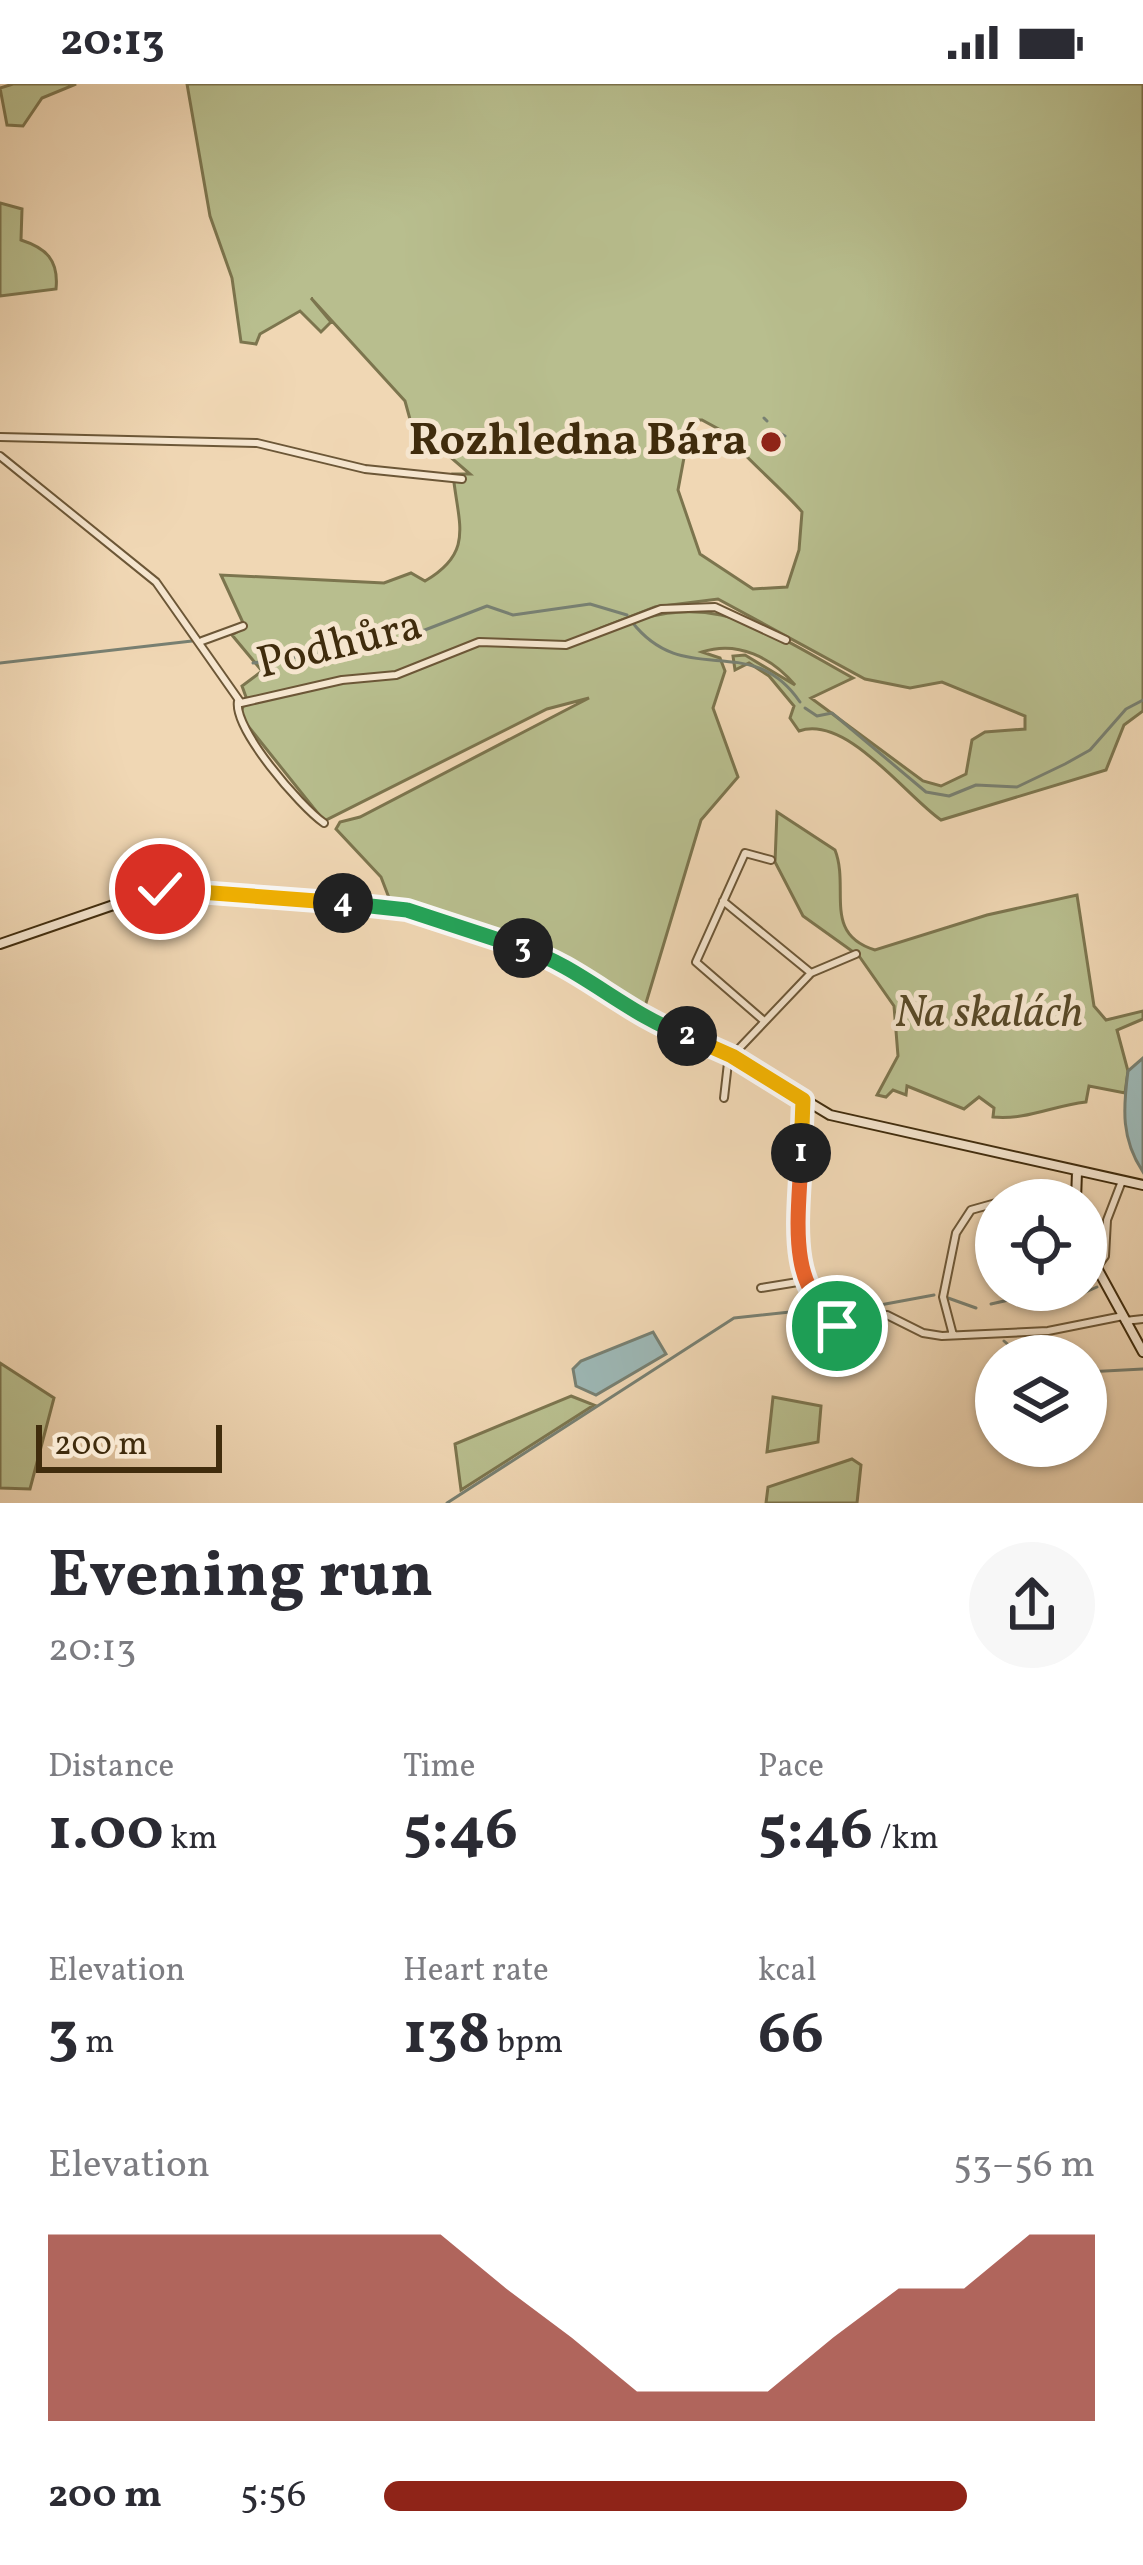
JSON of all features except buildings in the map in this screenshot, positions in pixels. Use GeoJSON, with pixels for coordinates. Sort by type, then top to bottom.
{"type":"FeatureCollection","features":[{"type":"Feature","properties":{"kind":"main road"},"geometry":{"type":"LineString","coordinates":[[0,944],[153,890],[394,908],[545,956],[631,1012],[731,1055],[803,1100],[848,1121],[1143,1185]]}},
{"type":"Feature","properties":{"kind":"main road"},"geometry":{"type":"LineString","coordinates":[[1077,1172],[1077,1179]]}},
{"type":"Feature","properties":{"kind":"main road"},"geometry":{"type":"LineString","coordinates":[[1107,1288],[1143,1352]]}},
{"type":"Feature","properties":{"kind":"street"},"geometry":{"type":"LineString","coordinates":[[0,437],[256,442],[365,469],[462,479]]}},
{"type":"Feature","properties":{"kind":"street","name":"Podhůra"},"geometry":{"type":"LineString","coordinates":[[0,456],[147,573],[201,641],[238,701],[254,703],[342,680],[396,676],[479,642],[566,645],[656,609],[716,607],[787,640]]}},
{"type":"Feature","properties":{"kind":"street"},"geometry":{"type":"LineString","coordinates":[[201,641],[243,626]]}},
{"type":"Feature","properties":{"kind":"street"},"geometry":{"type":"LineString","coordinates":[[238,701],[238,717],[264,755],[323,823]]}},
{"type":"Feature","properties":{"kind":"street"},"geometry":{"type":"LineString","coordinates":[[764,1020],[696,965],[746,853],[771,860]]}},
{"type":"Feature","properties":{"kind":"street"},"geometry":{"type":"LineString","coordinates":[[723,902],[811,973]]}},
{"type":"Feature","properties":{"kind":"street"},"geometry":{"type":"LineString","coordinates":[[724,1098],[731,1055],[811,973],[856,954]]}},
{"type":"Feature","properties":{"kind":"street"},"geometry":{"type":"LineString","coordinates":[[803,1100],[804,1281],[836,1314],[839,1338]]}},
{"type":"Feature","properties":{"kind":"street"},"geometry":{"type":"LineString","coordinates":[[1107,1224],[1122,1181]]}},
{"type":"Feature","properties":{"kind":"street"},"geometry":{"type":"LineString","coordinates":[[953,1335],[943,1297],[956,1233],[975,1209]]}},
{"type":"Feature","properties":{"kind":"street"},"geometry":{"type":"LineString","coordinates":[[761,1288],[804,1281]]}},
{"type":"Feature","properties":{"kind":"street"},"geometry":{"type":"LineString","coordinates":[[836,1314],[883,1314],[922,1333],[953,1335],[1048,1331],[1143,1319]]}},
{"type":"Feature","properties":{"kind":"green space"},"geometry":{"type":"Polygon","coordinates":[[[76,84],[42,98],[23,126],[7,125],[0,88],[76,84]]]}},
{"type":"Feature","properties":{"kind":"green space"},"geometry":{"type":"Polygon","coordinates":[[[187,84],[1143,84],[1143,711],[1124,725],[1106,770],[941,820],[855,745],[817,729],[799,731],[790,718],[794,706],[769,676],[749,663],[735,670],[733,656],[745,655],[795,685],[776,667],[741,650],[702,652],[720,658],[725,671],[713,708],[738,777],[701,820],[643,1013],[567,967],[391,903],[381,877],[336,829],[340,822],[360,817],[589,698],[547,709],[324,821],[240,716],[246,697],[242,686],[262,671],[232,635],[245,627],[221,575],[384,583],[411,573],[425,581],[441,570],[457,548],[460,522],[453,474],[470,474],[411,423],[405,401],[311,298],[331,322],[321,332],[300,311],[260,334],[256,344],[241,342],[232,278],[210,216],[187,84]],[[691,420],[678,490],[700,554],[753,589],[787,587],[799,550],[802,512],[726,433],[702,420],[691,420]],[[718,599],[655,607],[601,628],[603,633],[674,612],[704,612],[761,628],[853,678],[811,698],[923,781],[941,786],[966,774],[972,740],[985,732],[1025,729],[1025,716],[942,682],[910,688],[865,679],[718,599]]]}},
{"type":"Feature","properties":{"kind":"green space"},"geometry":{"type":"Polygon","coordinates":[[[0,203],[22,209],[21,240],[49,257],[56,289],[0,296],[0,203]]]}},
{"type":"Feature","properties":{"kind":"green space","name":"Na skalách"},"geometry":{"type":"Polygon","coordinates":[[[777,812],[835,850],[843,921],[859,943],[875,950],[987,915],[1077,895],[1094,1006],[1106,1020],[1143,1011],[1143,1019],[1117,1030],[1128,1071],[1125,1093],[1089,1086],[1086,1102],[1006,1117],[993,1117],[994,1108],[979,1097],[964,1109],[907,1086],[906,1095],[893,1090],[886,1097],[877,1095],[898,1056],[894,1006],[859,956],[803,916],[775,862],[777,812]]]}},
{"type":"Feature","properties":{"kind":"green space"},"geometry":{"type":"Polygon","coordinates":[[[0,1363],[54,1398],[30,1489],[0,1488],[0,1363]]]}},
{"type":"Feature","properties":{"kind":"green space"},"geometry":{"type":"Polygon","coordinates":[[[571,1396],[594,1405],[461,1490],[455,1444],[571,1396]]]}},
{"type":"Feature","properties":{"kind":"green space"},"geometry":{"type":"Polygon","coordinates":[[[773,1397],[821,1406],[818,1442],[767,1452],[773,1397]]]}},
{"type":"Feature","properties":{"kind":"green space"},"geometry":{"type":"Polygon","coordinates":[[[852,1459],[861,1465],[857,1503],[766,1503],[768,1487],[852,1459]]]}},
{"type":"Feature","properties":{"kind":"water"},"geometry":{"type":"Polygon","coordinates":[[[1143,1058],[1143,1172],[1127,1136],[1125,1111],[1128,1071],[1143,1058]]]}},
{"type":"Feature","properties":{"kind":"water"},"geometry":{"type":"Polygon","coordinates":[[[653,1332],[666,1354],[596,1395],[576,1386],[573,1369],[581,1361],[653,1332]]]}},
{"type":"Feature","properties":{"kind":"waterway"},"geometry":{"type":"LineString","coordinates":[[764,418],[767,421]]}},
{"type":"Feature","properties":{"kind":"waterway"},"geometry":{"type":"LineString","coordinates":[[778,432],[785,436]]}},
{"type":"Feature","properties":{"kind":"waterway","name":"Podhůra"},"geometry":{"type":"LineString","coordinates":[[253,663],[386,645],[487,606],[513,615],[590,604],[627,615]]}},
{"type":"Feature","properties":{"kind":"waterway","name":"Podhůra"},"geometry":{"type":"LineString","coordinates":[[632,622],[653,642],[674,653],[760,668],[781,680],[800,702]]}},
{"type":"Feature","properties":{"kind":"waterway","name":"Podhůra"},"geometry":{"type":"LineString","coordinates":[[0,663],[192,641]]}},
{"type":"Feature","properties":{"kind":"waterway","name":"Podhůra"},"geometry":{"type":"LineString","coordinates":[[805,708],[817,716],[832,713],[926,792],[949,796],[976,785],[1017,787],[1065,764],[1090,750],[1126,709],[1143,700]]}},
{"type":"Feature","properties":{"kind":"waterway"},"geometry":{"type":"LineString","coordinates":[[853,1310],[934,1295]]}},
{"type":"Feature","properties":{"kind":"waterway"},"geometry":{"type":"LineString","coordinates":[[948,1298],[975,1308]]}},
{"type":"Feature","properties":{"kind":"waterway"},"geometry":{"type":"LineString","coordinates":[[447,1503],[734,1318],[818,1309]]}},
{"type":"Feature","properties":{"kind":"waterway"},"geometry":{"type":"LineString","coordinates":[[1107,1371],[1143,1369]]}},
{"type":"Feature","properties":{"kind":"place","name":"Rozhledna Bára"},"geometry":{"type":"Point","coordinates":[771,442]}},
{"type":"Feature","properties":{"kind":"route"},"geometry":{"type":"LineString","coordinates":[[160,889],[394,908],[481,933],[559,963],[631,1012],[718,1048],[803,1100],[803,1277],[822,1305],[836,1314],[837,1326]]}}]}
